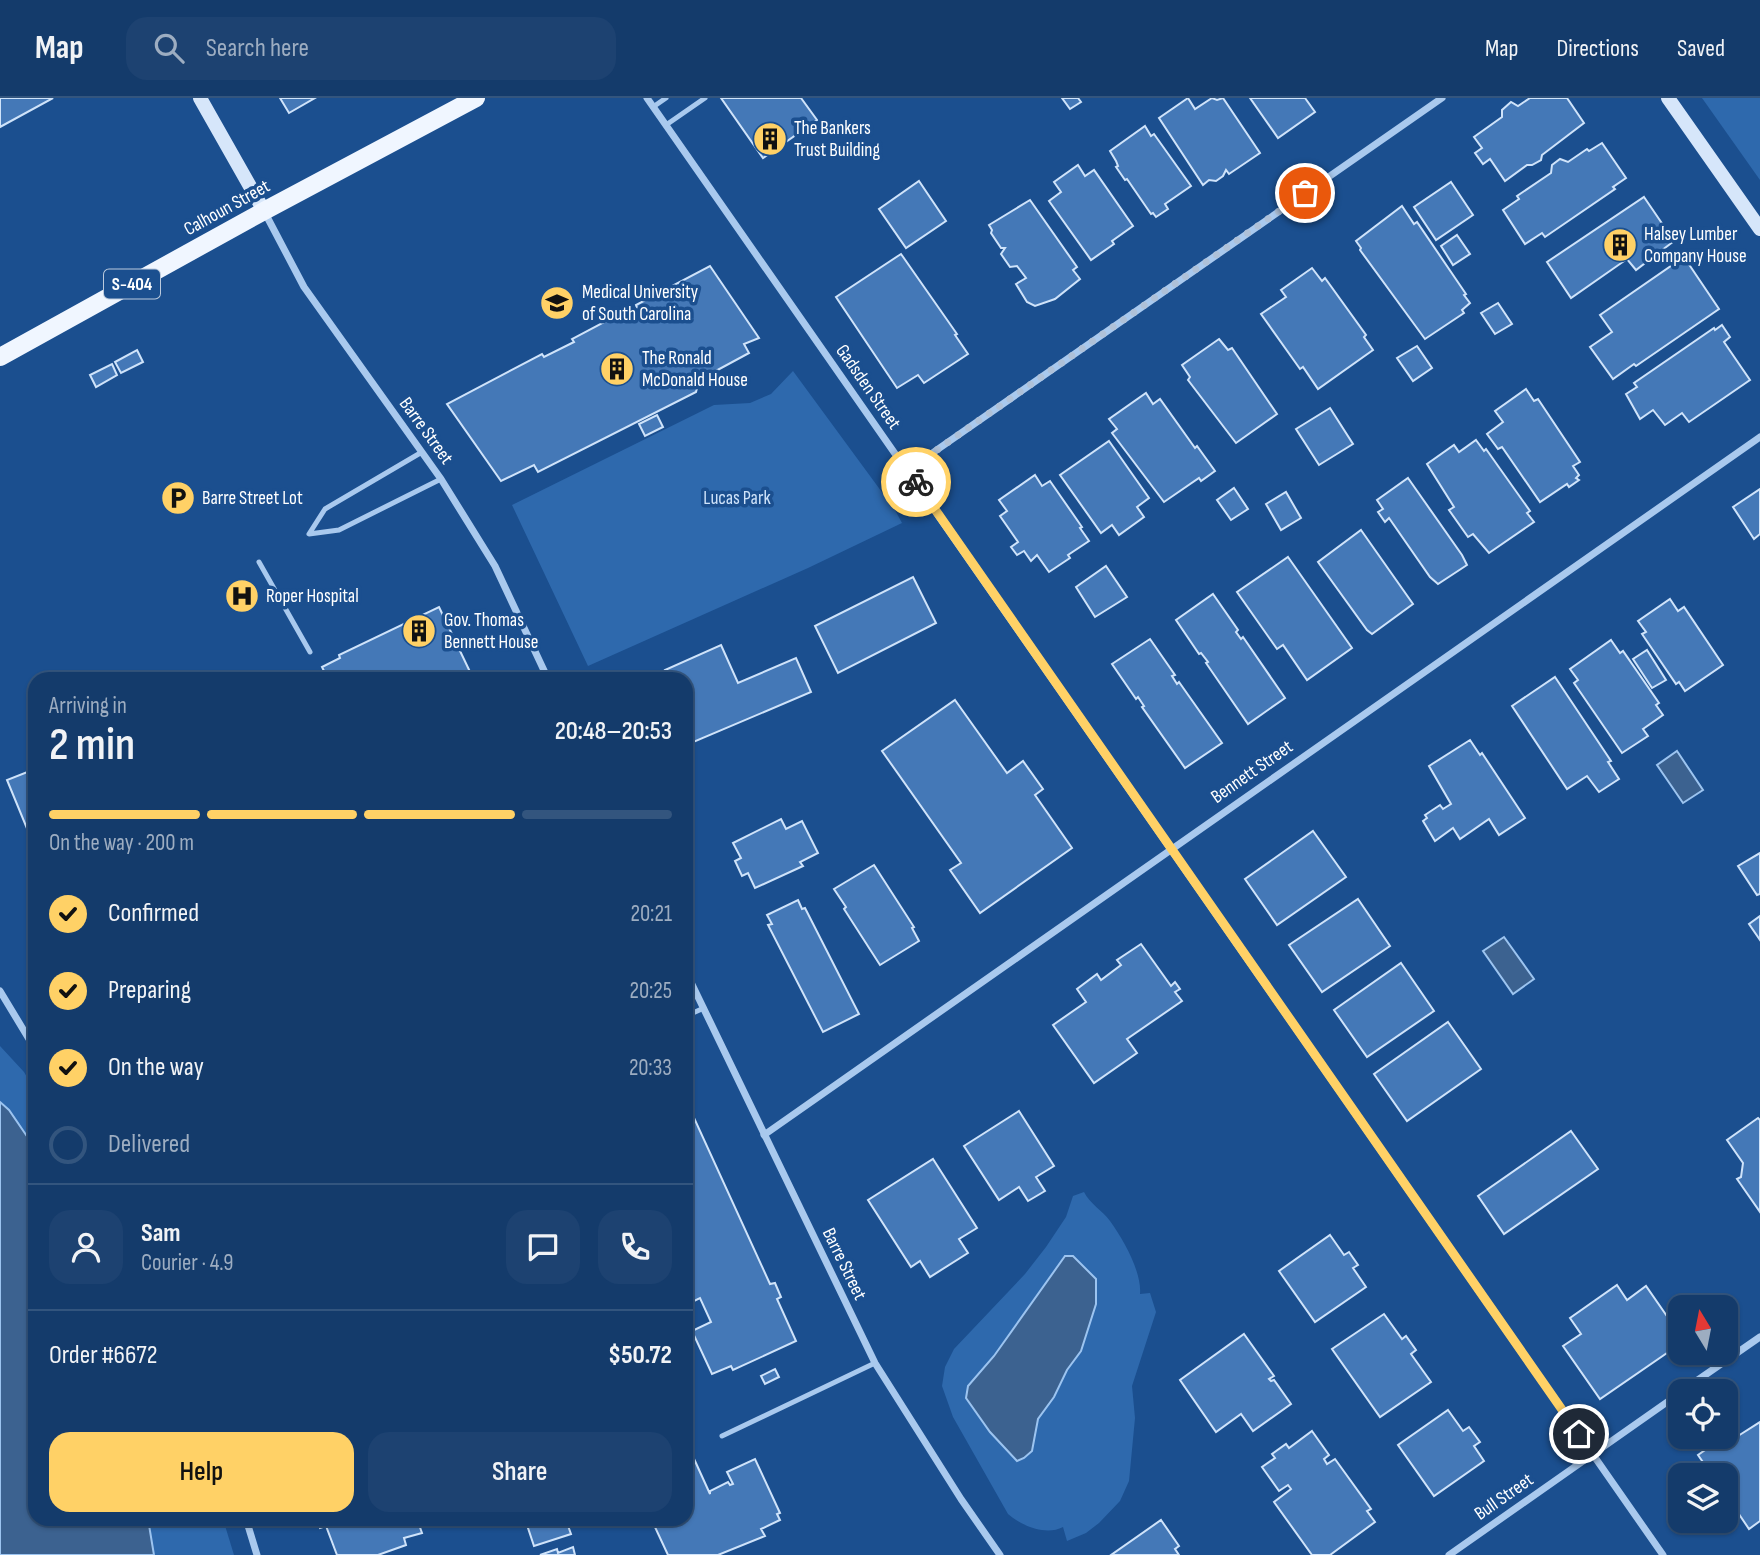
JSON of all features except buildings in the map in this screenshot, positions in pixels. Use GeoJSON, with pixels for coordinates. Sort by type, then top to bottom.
{"type":"FeatureCollection","features":[{"type":"Feature","properties":{"kind":"main road","name":"Calhoun Street"},"geometry":{"type":"LineString","coordinates":[[0,357],[476,98]]}},
{"type":"Feature","properties":{"kind":"street"},"geometry":{"type":"LineString","coordinates":[[200,98],[264,211]]}},
{"type":"Feature","properties":{"kind":"street","name":"Gadsden Street"},"geometry":{"type":"LineString","coordinates":[[647,98],[1663,1555]]}},
{"type":"Feature","properties":{"kind":"street"},"geometry":{"type":"LineString","coordinates":[[908,470],[1442,98]]}},
{"type":"Feature","properties":{"kind":"street"},"geometry":{"type":"LineString","coordinates":[[1668,98],[1760,229]]}},
{"type":"Feature","properties":{"kind":"street","name":"Barre Street"},"geometry":{"type":"LineString","coordinates":[[264,211],[303,287],[441,479],[495,566],[545,672]]}},
{"type":"Feature","properties":{"kind":"street","name":"Bennett Street"},"geometry":{"type":"LineString","coordinates":[[764,1135],[1760,437]]}},
{"type":"Feature","properties":{"kind":"street","name":"Barre Street"},"geometry":{"type":"LineString","coordinates":[[693,986],[875,1363],[961,1499],[1000,1555]]}},
{"type":"Feature","properties":{"kind":"street"},"geometry":{"type":"LineString","coordinates":[[0,991],[28,1037]]}},
{"type":"Feature","properties":{"kind":"street","name":"Bull Street"},"geometry":{"type":"LineString","coordinates":[[1699,1379],[1760,1336]]}},
{"type":"Feature","properties":{"kind":"street","name":"Bull Street"},"geometry":{"type":"LineString","coordinates":[[1449,1555],[1668,1401]]}},
{"type":"Feature","properties":{"kind":"street"},"geometry":{"type":"LineString","coordinates":[[248,1526],[257,1555]]}},
{"type":"Feature","properties":{"kind":"lane"},"geometry":{"type":"LineString","coordinates":[[653,107],[666,98]]}},
{"type":"Feature","properties":{"kind":"lane"},"geometry":{"type":"LineString","coordinates":[[667,125],[705,98]]}},
{"type":"Feature","properties":{"kind":"lane"},"geometry":{"type":"LineString","coordinates":[[422,452],[326,509],[309,534],[339,530],[441,479]]}},
{"type":"Feature","properties":{"kind":"lane"},"geometry":{"type":"LineString","coordinates":[[260,562],[310,652]]}},
{"type":"Feature","properties":{"kind":"lane"},"geometry":{"type":"LineString","coordinates":[[693,1013],[704,1008]]}},
{"type":"Feature","properties":{"kind":"lane"},"geometry":{"type":"LineString","coordinates":[[722,1436],[875,1363]]}},
{"type":"Feature","properties":{"kind":"green space"},"geometry":{"type":"Polygon","coordinates":[[[1702,98],[1760,98],[1760,180],[1702,98]]]}},
{"type":"Feature","properties":{"kind":"green space","name":"Lucas Park"},"geometry":{"type":"Polygon","coordinates":[[[793,371],[902,523],[588,666],[512,505],[714,405],[750,403],[771,394],[793,371]]]}},
{"type":"Feature","properties":{"kind":"green space"},"geometry":{"type":"Polygon","coordinates":[[[0,1046],[28,1079],[28,1526],[225,1526],[234,1555],[0,1555],[0,1046]]]}},
{"type":"Feature","properties":{"kind":"green space"},"geometry":{"type":"Polygon","coordinates":[[[1084,1192],[1107,1217],[1120,1237],[1135,1266],[1140,1294],[1150,1293],[1156,1312],[1132,1386],[1135,1418],[1129,1481],[1120,1501],[1099,1523],[1086,1533],[1067,1541],[1063,1527],[1042,1530],[1020,1522],[1008,1514],[953,1417],[942,1386],[945,1367],[954,1349],[1025,1274],[1066,1217],[1073,1196],[1084,1192]]]}},
{"type":"Feature","properties":{"kind":"shaded area"},"geometry":{"type":"Polygon","coordinates":[[[1677,751],[1703,790],[1683,803],[1657,765],[1677,751]]]}},
{"type":"Feature","properties":{"kind":"shaded area"},"geometry":{"type":"Polygon","coordinates":[[[1504,937],[1534,979],[1513,994],[1483,951],[1504,937]]]}},
{"type":"Feature","properties":{"kind":"shaded area"},"geometry":{"type":"Polygon","coordinates":[[[0,1102],[9,1110],[28,1138],[28,1526],[149,1526],[154,1555],[0,1555],[0,1102]]]}},
{"type":"Feature","properties":{"kind":"shaded area"},"geometry":{"type":"Polygon","coordinates":[[[1065,1256],[1073,1256],[1096,1279],[1096,1304],[1081,1351],[1038,1419],[1032,1451],[1017,1461],[990,1432],[966,1398],[968,1386],[994,1356],[1065,1256]]]}},
{"type":"Feature","properties":{"kind":"way so far"},"geometry":{"type":"LineString","coordinates":[[916,482],[908,470],[1305,193]]}},
{"type":"Feature","properties":{"kind":"place","name":"The Bankers Trust Building"},"geometry":{"type":"Point","coordinates":[770,139]}},
{"type":"Feature","properties":{"kind":"place","name":"Halsey Lumber Company House"},"geometry":{"type":"Point","coordinates":[1620,245]}},
{"type":"Feature","properties":{"kind":"place","name":"Medical University of South Carolina"},"geometry":{"type":"Point","coordinates":[557,303]}},
{"type":"Feature","properties":{"kind":"place","name":"The Ronald McDonald House"},"geometry":{"type":"Point","coordinates":[617,369]}},
{"type":"Feature","properties":{"kind":"place","name":"Barre Street Lot"},"geometry":{"type":"Point","coordinates":[178,498]}},
{"type":"Feature","properties":{"kind":"place","name":"Roper Hospital"},"geometry":{"type":"Point","coordinates":[242,596]}},
{"type":"Feature","properties":{"kind":"place","name":"Gov. Thomas Bennett House"},"geometry":{"type":"Point","coordinates":[419,631]}},
{"type":"Feature","properties":{"kind":"route"},"geometry":{"type":"LineString","coordinates":[[916,482],[1579,1434]]}}]}
